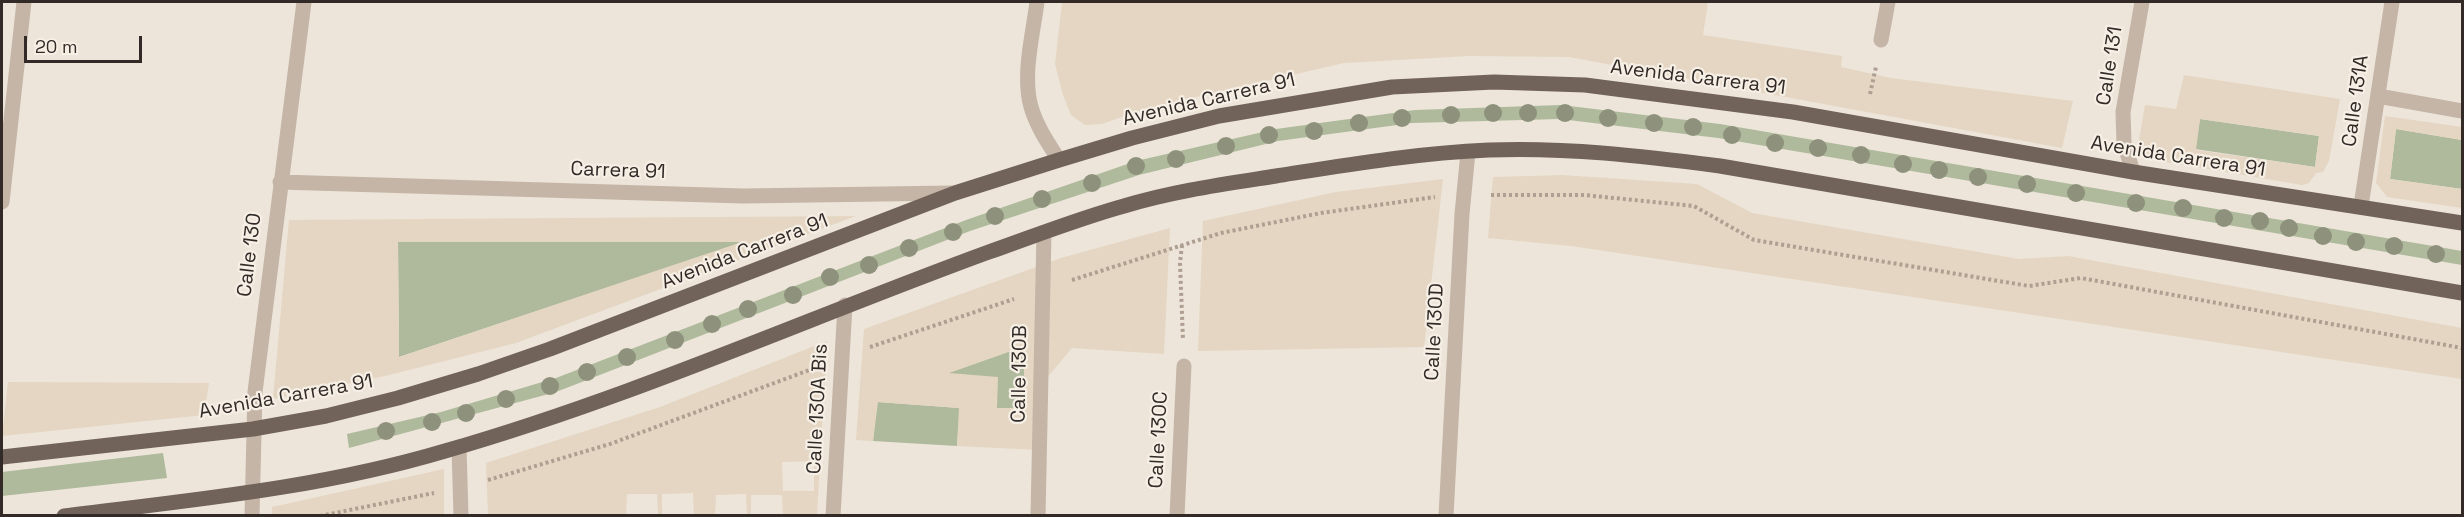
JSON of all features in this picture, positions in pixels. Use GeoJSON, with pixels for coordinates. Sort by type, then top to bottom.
{"type":"FeatureCollection","features":[{"type":"Feature","properties":{"kind":"main road","name":"Avenida Carrera 91"},"geometry":{"type":"LineString","coordinates":[[2,457],[253,429],[344,411],[478,374],[955,193],[1059,160],[1132,138],[1197,122],[1309,99],[1392,87],[1494,82],[1585,85],[1793,112],[2133,172],[2463,223]]}},
{"type":"Feature","properties":{"kind":"main road"},"geometry":{"type":"LineString","coordinates":[[64,516],[251,493],[374,471],[459,447],[632,389],[845,305],[1125,205],[1226,184],[1367,161],[1468,152],[1582,151],[1720,166],[2463,293]]}},
{"type":"Feature","properties":{"kind":"street"},"geometry":{"type":"LineString","coordinates":[[2,202],[24,2]]}},
{"type":"Feature","properties":{"kind":"street","name":"Calle 130"},"geometry":{"type":"LineString","coordinates":[[252,516],[253,429],[257,375],[304,2]]}},
{"type":"Feature","properties":{"kind":"street"},"geometry":{"type":"LineString","coordinates":[[1036,2],[1029,73],[1031,106],[1041,133],[1059,160]]}},
{"type":"Feature","properties":{"kind":"street"},"geometry":{"type":"LineString","coordinates":[[1881,40],[1888,2]]}},
{"type":"Feature","properties":{"kind":"street","name":"Calle 131"},"geometry":{"type":"LineString","coordinates":[[2133,172],[2124,143],[2123,112],[2142,2]]}},
{"type":"Feature","properties":{"kind":"street","name":"Calle 131A"},"geometry":{"type":"LineString","coordinates":[[2361,206],[2392,2]]}},
{"type":"Feature","properties":{"kind":"street"},"geometry":{"type":"LineString","coordinates":[[2378,96],[2463,111]]}},
{"type":"Feature","properties":{"kind":"street","name":"Calle 130D"},"geometry":{"type":"LineString","coordinates":[[1446,516],[1468,152]]}},
{"type":"Feature","properties":{"kind":"street","name":"Carrera 91"},"geometry":{"type":"LineString","coordinates":[[280,182],[743,196],[955,193]]}},
{"type":"Feature","properties":{"kind":"street","name":"Calle 130B"},"geometry":{"type":"LineString","coordinates":[[1038,516],[1044,233]]}},
{"type":"Feature","properties":{"kind":"street","name":"Calle 130A Bis"},"geometry":{"type":"LineString","coordinates":[[833,516],[845,305]]}},
{"type":"Feature","properties":{"kind":"street","name":"Calle 130C"},"geometry":{"type":"LineString","coordinates":[[1177,516],[1184,366]]}},
{"type":"Feature","properties":{"kind":"street"},"geometry":{"type":"LineString","coordinates":[[459,447],[461,516]]}},
{"type":"Feature","properties":{"kind":"path"},"geometry":{"type":"LineString","coordinates":[[320,516],[460,488],[610,444],[843,357],[1042,289],[1221,233],[1321,213],[1441,196],[1584,195],[1694,206],[1754,240],[2029,286],[2081,278],[2463,348]]}},
{"type":"Feature","properties":{"kind":"path"},"geometry":{"type":"LineString","coordinates":[[1182,245],[1180,263],[1184,366]]}},
{"type":"Feature","properties":{"kind":"green space"},"geometry":{"type":"Polygon","coordinates":[[[1561,105],[1720,124],[2462,251],[2462,265],[1718,138],[1560,119],[1412,123],[1278,141],[1139,175],[970,231],[556,392],[349,448],[347,434],[441,412],[556,378],[966,220],[1136,161],[1276,129],[1415,110],[1561,105]]]}},
{"type":"Feature","properties":{"kind":"green space"},"geometry":{"type":"Polygon","coordinates":[[[2200,119],[2319,136],[2315,167],[2195,149],[2200,119]]]}},
{"type":"Feature","properties":{"kind":"green space"},"geometry":{"type":"Polygon","coordinates":[[[2396,129],[2462,140],[2462,189],[2390,179],[2396,129]]]}},
{"type":"Feature","properties":{"kind":"green space"},"geometry":{"type":"Polygon","coordinates":[[[398,242],[744,242],[399,357],[398,242]]]}},
{"type":"Feature","properties":{"kind":"green space"},"geometry":{"type":"Polygon","coordinates":[[[1025,346],[1023,408],[997,408],[948,373],[1025,346]]]}},
{"type":"Feature","properties":{"kind":"green space"},"geometry":{"type":"Polygon","coordinates":[[[877,402],[960,408],[957,446],[873,441],[877,402]]]}},
{"type":"Feature","properties":{"kind":"green space"},"geometry":{"type":"Polygon","coordinates":[[[163,453],[167,478],[2,496],[2,472],[163,453]]]}},
{"type":"Feature","properties":{"kind":"shaded area"},"geometry":{"type":"Polygon","coordinates":[[[1062,2],[1708,2],[1703,35],[1842,56],[1841,67],[1891,78],[2073,101],[2062,148],[1569,57],[1469,56],[1344,63],[1144,109],[1102,124],[1085,125],[1071,115],[1055,64],[1062,2]]]}},
{"type":"Feature","properties":{"kind":"shaded area"},"geometry":{"type":"Polygon","coordinates":[[[2184,75],[2340,99],[2329,161],[2323,172],[2316,173],[2309,183],[2302,185],[2136,157],[2145,105],[2176,109],[2184,75]],[[2200,119],[2196,150],[2315,167],[2319,136],[2200,119]]]}},
{"type":"Feature","properties":{"kind":"shaded area"},"geometry":{"type":"Polygon","coordinates":[[[2385,116],[2462,127],[2462,140],[2396,129],[2390,179],[2462,189],[2462,208],[2387,197],[2376,183],[2385,116]]]}},
{"type":"Feature","properties":{"kind":"shaded area"},"geometry":{"type":"Polygon","coordinates":[[[1562,175],[1697,184],[1752,213],[2019,259],[2068,256],[2462,328],[2462,379],[1571,246],[1488,238],[1493,177],[1562,175]]]}},
{"type":"Feature","properties":{"kind":"shaded area"},"geometry":{"type":"Polygon","coordinates":[[[1443,179],[1424,347],[1198,351],[1203,221],[1336,192],[1443,179]]]}},
{"type":"Feature","properties":{"kind":"shaded area"},"geometry":{"type":"Polygon","coordinates":[[[856,216],[516,343],[385,376],[273,399],[289,220],[856,216]],[[398,242],[399,357],[742,242],[398,242]]]}},
{"type":"Feature","properties":{"kind":"shaded area"},"geometry":{"type":"Polygon","coordinates":[[[1170,228],[1164,354],[1072,348],[1045,380],[1039,450],[957,446],[959,408],[878,402],[873,441],[856,440],[864,329],[1061,258],[1170,228]],[[1025,346],[949,373],[998,377],[997,408],[1023,408],[1025,346]]]}},
{"type":"Feature","properties":{"kind":"shaded area"},"geometry":{"type":"Polygon","coordinates":[[[827,341],[817,515],[783,515],[782,495],[751,495],[751,515],[747,515],[746,494],[716,495],[715,515],[694,515],[693,493],[662,494],[662,515],[658,515],[657,494],[627,494],[626,515],[488,515],[486,463],[660,407],[827,341]],[[814,461],[782,462],[783,491],[814,491],[814,461]]]}},
{"type":"Feature","properties":{"kind":"shaded area"},"geometry":{"type":"Polygon","coordinates":[[[8,382],[209,383],[204,415],[2,436],[8,382]]]}},
{"type":"Feature","properties":{"kind":"shaded area"},"geometry":{"type":"Polygon","coordinates":[[[444,469],[444,515],[272,515],[272,507],[444,469]]]}}]}
